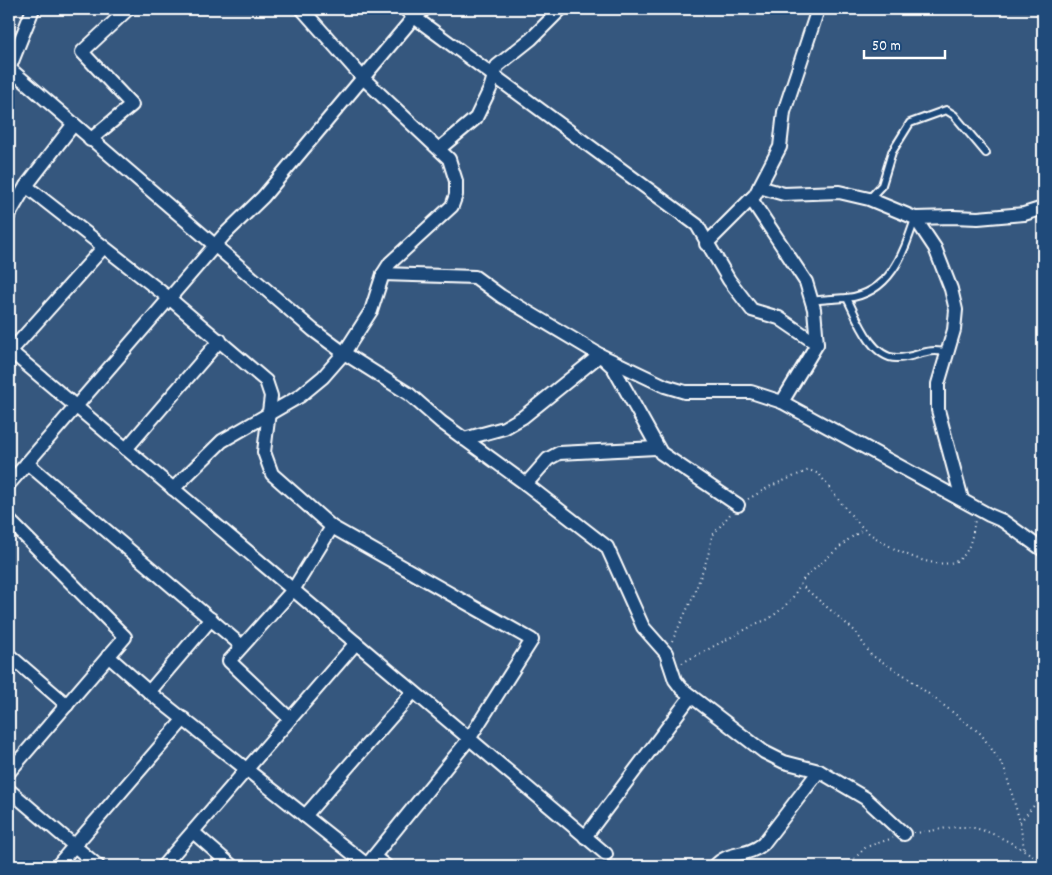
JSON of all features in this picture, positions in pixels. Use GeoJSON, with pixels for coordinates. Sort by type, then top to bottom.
{"type":"FeatureCollection","features":[{"type":"Feature","properties":{"kind":"street"},"geometry":{"type":"LineString","coordinates":[[33,9],[9,68],[90,140],[313,330],[344,353],[409,394],[464,439],[607,547],[643,627],[666,654],[675,680],[681,688],[764,752],[784,762],[819,772],[865,798],[904,834]]}},
{"type":"Feature","properties":{"kind":"street"},"geometry":{"type":"LineString","coordinates":[[90,140],[132,105],[82,52],[128,9]]}},
{"type":"Feature","properties":{"kind":"street"},"geometry":{"type":"LineString","coordinates":[[174,489],[222,441],[300,396],[323,377],[344,353],[371,311],[383,274],[390,263],[452,206],[456,195],[456,181],[449,159],[363,78],[302,9]]}},
{"type":"Feature","properties":{"kind":"street"},"geometry":{"type":"LineString","coordinates":[[9,484],[214,246],[263,197],[363,78],[410,13],[426,9]]}},
{"type":"Feature","properties":{"kind":"street"},"geometry":{"type":"LineString","coordinates":[[439,149],[476,118],[481,111],[497,66],[531,39],[561,9]]}},
{"type":"Feature","properties":{"kind":"street"},"geometry":{"type":"LineString","coordinates":[[706,244],[750,199],[759,187],[780,147],[784,112],[818,9]]}},
{"type":"Feature","properties":{"kind":"street"},"geometry":{"type":"LineString","coordinates":[[410,13],[697,225],[706,244],[752,310],[780,318],[817,344]]}},
{"type":"Feature","properties":{"kind":"street"},"geometry":{"type":"LineString","coordinates":[[9,215],[26,186],[74,125]]}},
{"type":"Feature","properties":{"kind":"street"},"geometry":{"type":"LineString","coordinates":[[26,186],[169,298],[266,381],[271,396],[264,452],[272,474],[332,527],[532,640],[469,739],[369,863]]}},
{"type":"Feature","properties":{"kind":"street"},"geometry":{"type":"LineString","coordinates":[[759,187],[784,194],[839,192],[869,199],[916,218],[953,216],[978,218],[1024,214],[1043,208]]}},
{"type":"Feature","properties":{"kind":"street"},"geometry":{"type":"LineString","coordinates":[[750,199],[806,282],[812,301],[817,344],[782,402]]}},
{"type":"Feature","properties":{"kind":"street"},"geometry":{"type":"LineString","coordinates":[[916,218],[935,248],[952,289],[956,310],[954,330],[938,384],[938,410],[962,499]]}},
{"type":"Feature","properties":{"kind":"street"},"geometry":{"type":"LineString","coordinates":[[103,248],[9,351],[606,854]]}},
{"type":"Feature","properties":{"kind":"street"},"geometry":{"type":"LineString","coordinates":[[383,274],[476,276],[502,296],[600,355],[665,386],[686,392],[751,392],[782,402],[1003,521],[1043,550]]}},
{"type":"Feature","properties":{"kind":"street"},"geometry":{"type":"LineString","coordinates":[[126,449],[220,340]]}},
{"type":"Feature","properties":{"kind":"street"},"geometry":{"type":"LineString","coordinates":[[464,439],[504,428],[523,417],[600,355]]}},
{"type":"Feature","properties":{"kind":"street"},"geometry":{"type":"LineString","coordinates":[[600,355],[613,367],[656,448],[668,460],[738,506]]}},
{"type":"Feature","properties":{"kind":"street"},"geometry":{"type":"LineString","coordinates":[[526,484],[548,459],[559,453],[656,448]]}},
{"type":"Feature","properties":{"kind":"street"},"geometry":{"type":"LineString","coordinates":[[27,463],[242,646]]}},
{"type":"Feature","properties":{"kind":"street"},"geometry":{"type":"LineString","coordinates":[[9,520],[125,637],[9,772]]}},
{"type":"Feature","properties":{"kind":"street"},"geometry":{"type":"LineString","coordinates":[[290,719],[229,661],[293,590],[332,527]]}},
{"type":"Feature","properties":{"kind":"street"},"geometry":{"type":"LineString","coordinates":[[149,692],[211,619]]}},
{"type":"Feature","properties":{"kind":"street"},"geometry":{"type":"LineString","coordinates":[[163,866],[356,643]]}},
{"type":"Feature","properties":{"kind":"street"},"geometry":{"type":"LineString","coordinates":[[9,655],[66,705]]}},
{"type":"Feature","properties":{"kind":"street"},"geometry":{"type":"LineString","coordinates":[[108,656],[149,692],[305,816],[369,863],[386,866]]}},
{"type":"Feature","properties":{"kind":"street"},"geometry":{"type":"LineString","coordinates":[[305,816],[414,692]]}},
{"type":"Feature","properties":{"kind":"street"},"geometry":{"type":"LineString","coordinates":[[585,837],[691,696]]}},
{"type":"Feature","properties":{"kind":"street"},"geometry":{"type":"LineString","coordinates":[[57,866],[184,719]]}},
{"type":"Feature","properties":{"kind":"street"},"geometry":{"type":"LineString","coordinates":[[715,866],[728,855],[754,851],[763,844],[819,772]]}},
{"type":"Feature","properties":{"kind":"street"},"geometry":{"type":"LineString","coordinates":[[9,790],[98,866]]}},
{"type":"Feature","properties":{"kind":"street"},"geometry":{"type":"LineString","coordinates":[[193,832],[232,866]]}},
{"type":"Feature","properties":{"kind":"lane"},"geometry":{"type":"LineString","coordinates":[[869,199],[882,185],[892,152],[910,123],[926,116],[946,110],[954,115],[986,153]]}},
{"type":"Feature","properties":{"kind":"lane"},"geometry":{"type":"LineString","coordinates":[[812,301],[847,298],[864,294],[890,276],[904,254],[916,218]]}},
{"type":"Feature","properties":{"kind":"lane"},"geometry":{"type":"LineString","coordinates":[[847,298],[869,340],[883,353],[897,358],[927,350],[948,353]]}},
{"type":"Feature","properties":{"kind":"path"},"geometry":{"type":"LineString","coordinates":[[666,654],[693,597],[708,556],[712,536],[738,506],[771,486],[809,470],[819,474],[864,529],[911,557],[946,565],[962,557],[970,544],[978,508]]}},
{"type":"Feature","properties":{"kind":"path"},"geometry":{"type":"LineString","coordinates":[[672,668],[769,619],[793,597],[800,584],[849,539],[864,529]]}},
{"type":"Feature","properties":{"kind":"path"},"geometry":{"type":"LineString","coordinates":[[800,584],[855,631],[871,655],[904,675],[981,734],[1004,767],[1020,822],[1024,849]]}},
{"type":"Feature","properties":{"kind":"path"},"geometry":{"type":"LineString","coordinates":[[1020,822],[1043,795]]}},
{"type":"Feature","properties":{"kind":"path"},"geometry":{"type":"LineString","coordinates":[[847,866],[866,847],[904,834],[966,827],[980,830],[1024,849],[1043,862]]}}]}
